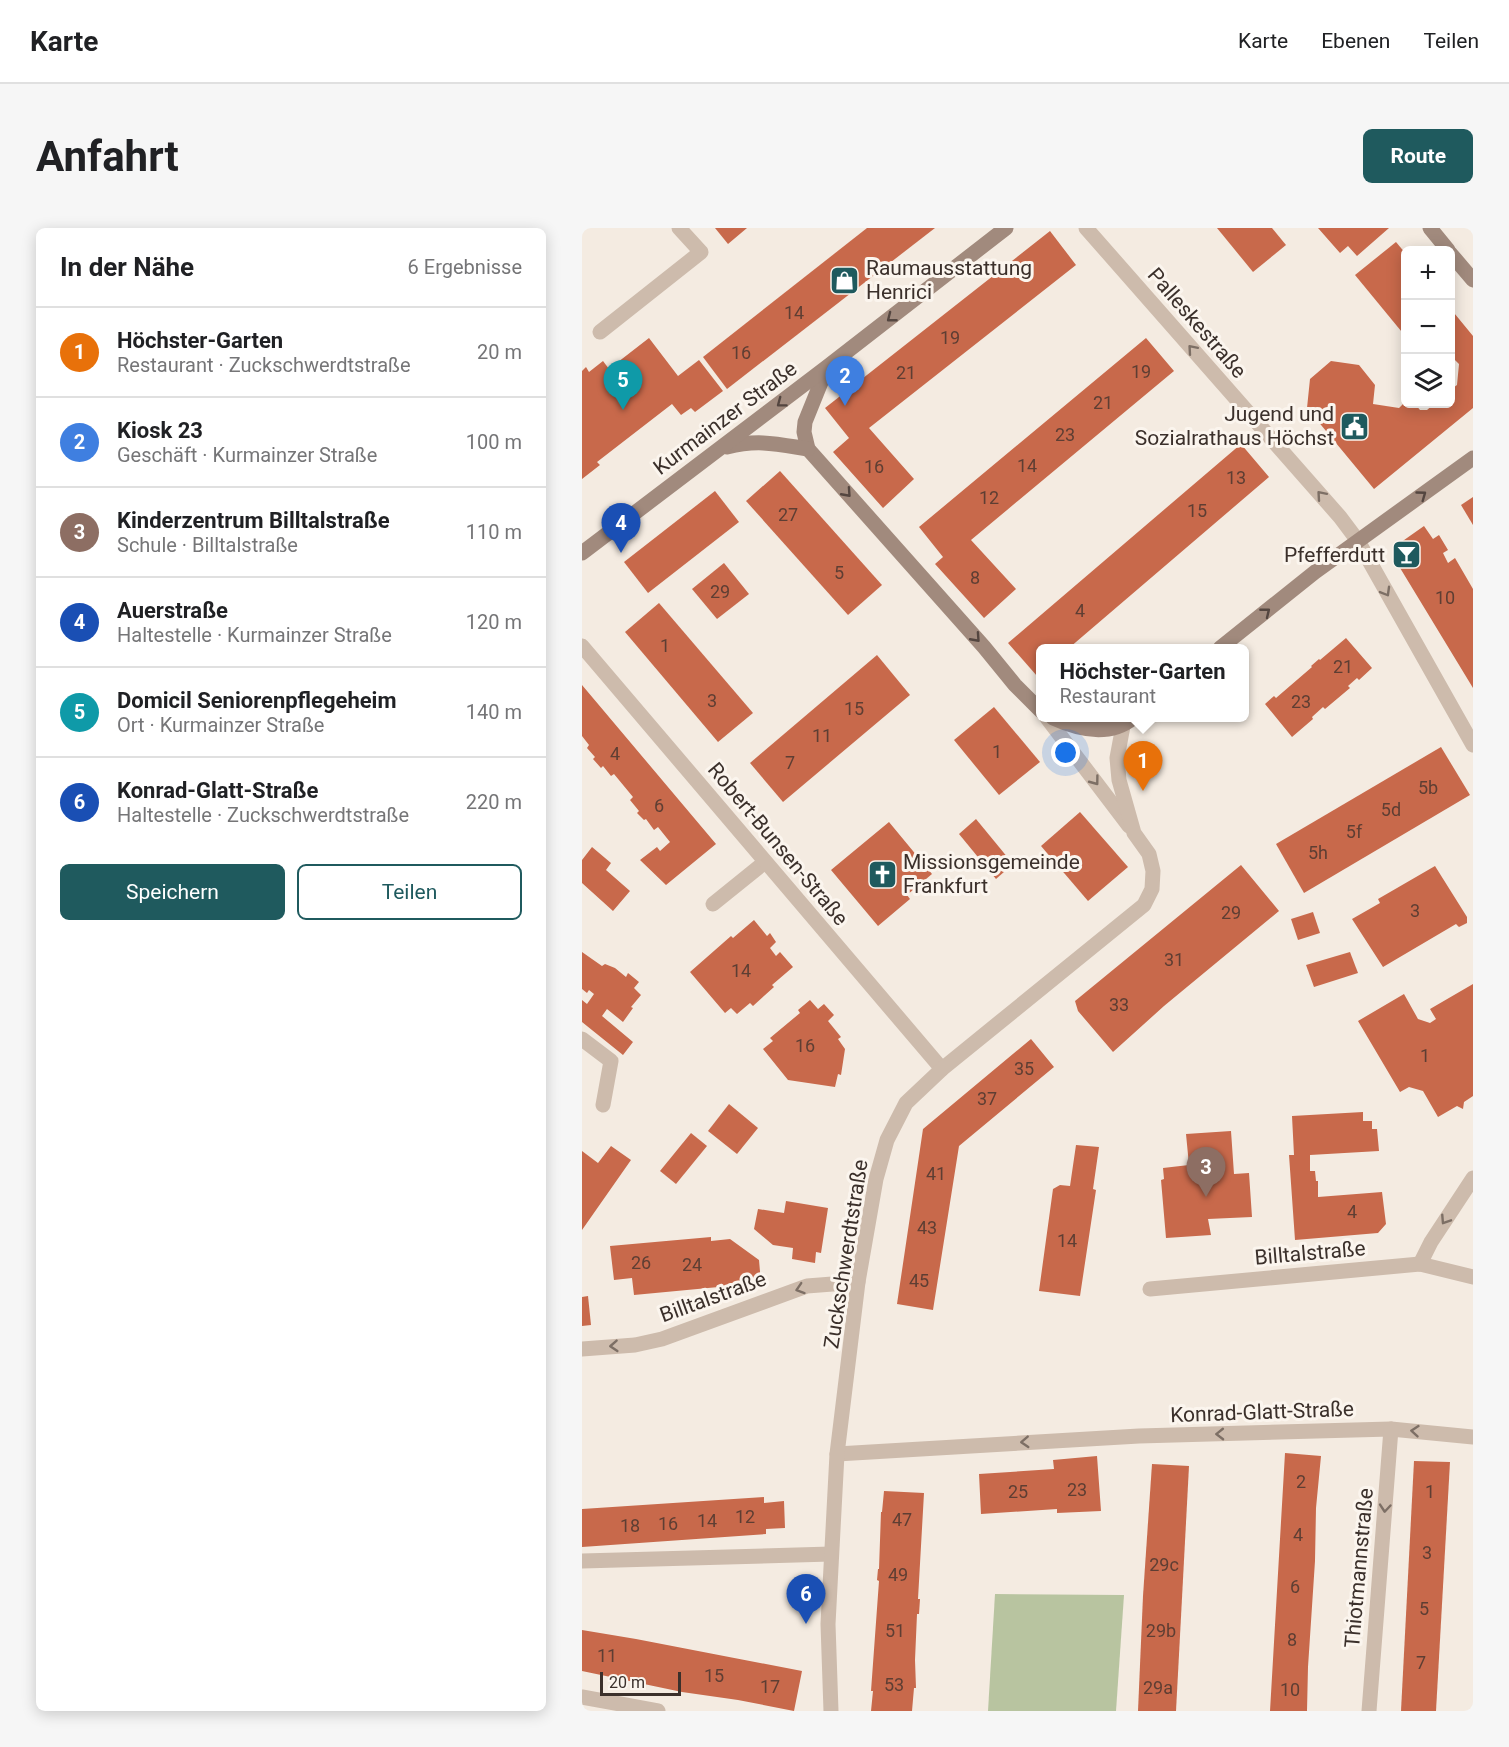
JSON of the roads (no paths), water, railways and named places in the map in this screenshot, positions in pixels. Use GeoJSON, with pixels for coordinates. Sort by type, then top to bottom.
{"type":"FeatureCollection","features":[{"type":"Feature","properties":{"kind":"main road","name":"Kurmainzer Straße"},"geometry":{"type":"LineString","coordinates":[[582,553],[1006,228]]}},
{"type":"Feature","properties":{"kind":"main road"},"geometry":{"type":"LineString","coordinates":[[1430,228],[1444,246]]}},
{"type":"Feature","properties":{"kind":"main road"},"geometry":{"type":"LineString","coordinates":[[1455,259],[1473,280]]}},
{"type":"Feature","properties":{"kind":"main road"},"geometry":{"type":"LineString","coordinates":[[827,367],[807,414],[804,432],[808,449],[1036,706]]}},
{"type":"Feature","properties":{"kind":"main road"},"geometry":{"type":"LineString","coordinates":[[718,449],[744,443],[764,442],[808,449]]}},
{"type":"Feature","properties":{"kind":"main road"},"geometry":{"type":"LineString","coordinates":[[1225,644],[1315,572],[1473,458]]}},
{"type":"Feature","properties":{"kind":"main road"},"geometry":{"type":"LineString","coordinates":[[1064,722],[1091,730],[1128,722]]}},
{"type":"Feature","properties":{"kind":"street"},"geometry":{"type":"LineString","coordinates":[[600,332],[701,252],[679,228]]}},
{"type":"Feature","properties":{"kind":"street","name":"Palleskestraße"},"geometry":{"type":"LineString","coordinates":[[1086,228],[1340,517],[1358,541],[1473,745]]}},
{"type":"Feature","properties":{"kind":"street","name":"Robert-Bunsen-Straße"},"geometry":{"type":"LineString","coordinates":[[582,646],[942,1070]]}},
{"type":"Feature","properties":{"kind":"street"},"geometry":{"type":"LineString","coordinates":[[1051,722],[1134,833]]}},
{"type":"Feature","properties":{"kind":"street","name":"Zuckschwerdtstraße"},"geometry":{"type":"LineString","coordinates":[[831,1711],[828,1623],[837,1454],[858,1282],[876,1179],[887,1140],[906,1103],[942,1070],[1144,905],[1152,889],[1153,872],[1149,854],[1134,833],[1119,780],[1117,758],[1128,722]]}},
{"type":"Feature","properties":{"kind":"street"},"geometry":{"type":"LineString","coordinates":[[713,904],[765,862]]}},
{"type":"Feature","properties":{"kind":"street"},"geometry":{"type":"LineString","coordinates":[[582,1039],[611,1061],[603,1105]]}},
{"type":"Feature","properties":{"kind":"street"},"geometry":{"type":"LineString","coordinates":[[1420,1264],[1431,1242],[1473,1178]]}},
{"type":"Feature","properties":{"kind":"street","name":"Billtalstraße"},"geometry":{"type":"LineString","coordinates":[[1150,1288],[1420,1264],[1473,1277]]}},
{"type":"Feature","properties":{"kind":"street","name":"Billtalstraße"},"geometry":{"type":"LineString","coordinates":[[582,1349],[662,1339],[807,1286],[858,1282]]}},
{"type":"Feature","properties":{"kind":"street","name":"Konrad-Glatt-Straße"},"geometry":{"type":"LineString","coordinates":[[837,1454],[1139,1436],[1391,1429],[1473,1437]]}},
{"type":"Feature","properties":{"kind":"street","name":"Thiotmannstraße"},"geometry":{"type":"LineString","coordinates":[[1369,1711],[1391,1429]]}},
{"type":"Feature","properties":{"kind":"street"},"geometry":{"type":"LineString","coordinates":[[582,1561],[831,1554]]}},
{"type":"Feature","properties":{"kind":"street"},"geometry":{"type":"LineString","coordinates":[[582,1697],[658,1711]]}},
{"type":"Feature","properties":{"kind":"place","name":"Raumausstattung Henrici"},"geometry":{"type":"Point","coordinates":[845,280]}},
{"type":"Feature","properties":{"kind":"place","name":"Kiosk 23"},"geometry":{"type":"Point","coordinates":[845,406]}},
{"type":"Feature","properties":{"kind":"place","name":"Domicil Seniorenpflegeheim"},"geometry":{"type":"Point","coordinates":[623,410]}},
{"type":"Feature","properties":{"kind":"place","name":"Jugend und Sozialrathaus Höchst"},"geometry":{"type":"Point","coordinates":[1355,426]}},
{"type":"Feature","properties":{"kind":"place","name":"Auerstraße"},"geometry":{"type":"Point","coordinates":[621,553]}},
{"type":"Feature","properties":{"kind":"place","name":"Pfefferdutt"},"geometry":{"type":"Point","coordinates":[1406,555]}},
{"type":"Feature","properties":{"kind":"place","name":"Höchster-Garten"},"geometry":{"type":"Point","coordinates":[1143,791]}},
{"type":"Feature","properties":{"kind":"place","name":"Missionsgemeinde Frankfurt"},"geometry":{"type":"Point","coordinates":[882,874]}},
{"type":"Feature","properties":{"kind":"place","name":"Kinderzentrum Billtalstraße"},"geometry":{"type":"Point","coordinates":[1206,1197]}},
{"type":"Feature","properties":{"kind":"place","name":"Konrad-Glatt-Straße"},"geometry":{"type":"Point","coordinates":[806,1624]}}]}
